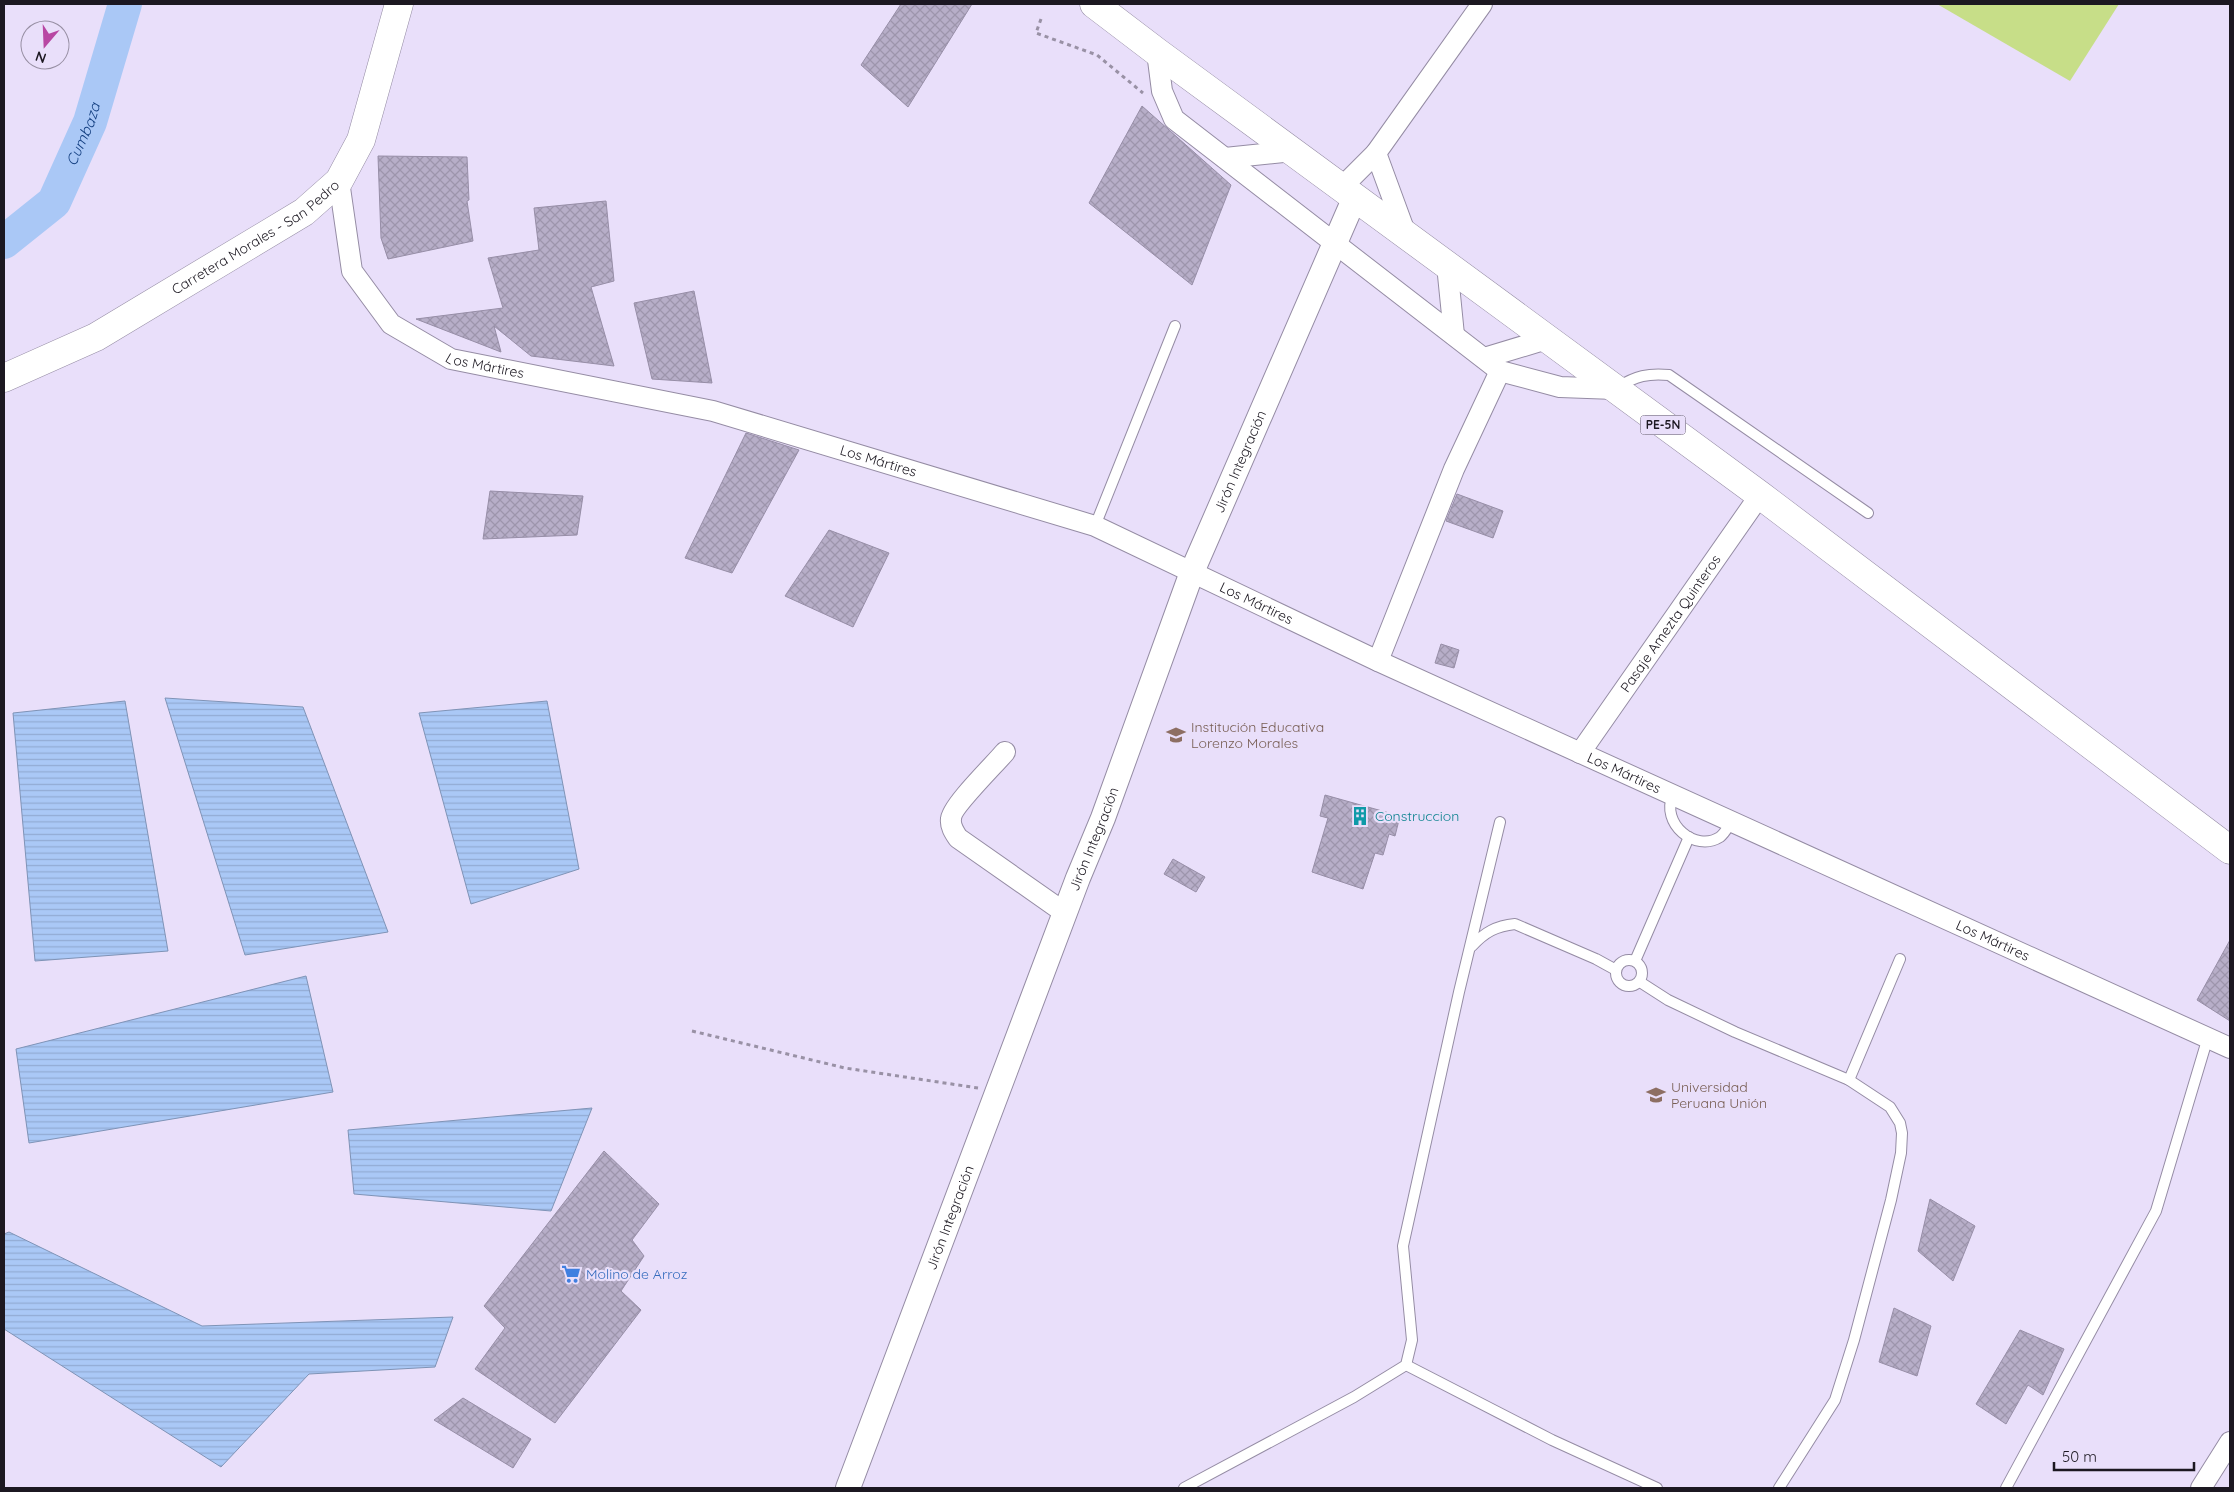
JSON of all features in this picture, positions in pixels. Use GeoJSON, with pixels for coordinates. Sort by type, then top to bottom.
{"type":"FeatureCollection","features":[{"type":"Feature","properties":{"kind":"main road","name":"Carretera Morales - San Pedro"},"geometry":{"type":"LineString","coordinates":[[4,378],[96,337],[304,212],[339,181],[361,140],[399,4]]}},
{"type":"Feature","properties":{"kind":"main road","name":"PE-5N"},"geometry":{"type":"LineString","coordinates":[[1094,4],[1760,495],[2228,846]]}},
{"type":"Feature","properties":{"kind":"street"},"geometry":{"type":"LineString","coordinates":[[1348,192],[1482,4]]}},
{"type":"Feature","properties":{"kind":"street"},"geometry":{"type":"LineString","coordinates":[[1157,52],[1162,91],[1174,119],[1500,371],[1560,387],[1614,389]]}},
{"type":"Feature","properties":{"kind":"street"},"geometry":{"type":"LineString","coordinates":[[1225,158],[1293,151]]}},
{"type":"Feature","properties":{"kind":"street"},"geometry":{"type":"LineString","coordinates":[[1376,154],[1405,232]]}},
{"type":"Feature","properties":{"kind":"street","name":"Los Mártires"},"geometry":{"type":"LineString","coordinates":[[339,181],[352,271],[391,324],[451,359],[713,411],[1095,526],[1378,661],[2230,1048]]}},
{"type":"Feature","properties":{"kind":"street","name":"Jirón Integración"},"geometry":{"type":"LineString","coordinates":[[848,1488],[1065,913],[1103,818],[1192,572],[1335,243],[1348,192]]}},
{"type":"Feature","properties":{"kind":"street"},"geometry":{"type":"LineString","coordinates":[[1447,265],[1454,335]]}},
{"type":"Feature","properties":{"kind":"street"},"geometry":{"type":"LineString","coordinates":[[1484,358],[1547,339]]}},
{"type":"Feature","properties":{"kind":"street"},"geometry":{"type":"LineString","coordinates":[[1378,661],[1454,469],[1500,371]]}},
{"type":"Feature","properties":{"kind":"street","name":"Pasaje Amezta Quinteros"},"geometry":{"type":"LineString","coordinates":[[1580,753],[1760,495]]}},
{"type":"Feature","properties":{"kind":"street"},"geometry":{"type":"LineString","coordinates":[[1005,752],[956,806],[950,818],[952,829],[958,838],[1065,913]]}},
{"type":"Feature","properties":{"kind":"street"},"geometry":{"type":"LineString","coordinates":[[2200,1488],[2230,1442]]}},
{"type":"Feature","properties":{"kind":"lane"},"geometry":{"type":"LineString","coordinates":[[1095,526],[1175,326]]}},
{"type":"Feature","properties":{"kind":"lane"},"geometry":{"type":"LineString","coordinates":[[1614,389],[1634,377],[1650,373],[1669,376],[1868,513]]}},
{"type":"Feature","properties":{"kind":"lane"},"geometry":{"type":"LineString","coordinates":[[1673,795],[1669,809],[1670,817],[1680,831],[1689,837],[1704,840],[1713,839],[1726,831],[1732,822]]}},
{"type":"Feature","properties":{"kind":"lane"},"geometry":{"type":"LineString","coordinates":[[1184,1488],[1354,1397],[1406,1365],[1412,1340],[1403,1246],[1500,822]]}},
{"type":"Feature","properties":{"kind":"lane"},"geometry":{"type":"LineString","coordinates":[[1635,961],[1689,837]]}},
{"type":"Feature","properties":{"kind":"lane"},"geometry":{"type":"LineString","coordinates":[[1470,949],[1490,930],[1501,925],[1515,924],[1596,958],[1616,970]]}},
{"type":"Feature","properties":{"kind":"lane"},"geometry":{"type":"LineString","coordinates":[[1849,1080],[1900,959]]}},
{"type":"Feature","properties":{"kind":"lane"},"geometry":{"type":"LineString","coordinates":[[1635,961],[1624,961],[1616,970],[1616,976],[1623,985],[1629,987],[1640,982]]}},
{"type":"Feature","properties":{"kind":"lane"},"geometry":{"type":"LineString","coordinates":[[1635,961],[1642,970],[1640,982]]}},
{"type":"Feature","properties":{"kind":"lane"},"geometry":{"type":"LineString","coordinates":[[1640,982],[1668,1000],[1735,1032],[1849,1080],[1883,1101],[1896,1114],[1902,1133],[1901,1153],[1854,1340],[1835,1400],[1779,1488]]}},
{"type":"Feature","properties":{"kind":"lane"},"geometry":{"type":"LineString","coordinates":[[2006,1488],[2156,1211],[2208,1037]]}},
{"type":"Feature","properties":{"kind":"lane"},"geometry":{"type":"LineString","coordinates":[[1406,1365],[1552,1440],[1657,1488]]}},
{"type":"Feature","properties":{"kind":"path"},"geometry":{"type":"LineString","coordinates":[[1041,19],[1036,33],[1097,55],[1146,96]]}},
{"type":"Feature","properties":{"kind":"path"},"geometry":{"type":"LineString","coordinates":[[692,1031],[845,1068],[999,1091]]}},
{"type":"Feature","properties":{"kind":"green space"},"geometry":{"type":"Polygon","coordinates":[[[1937,4],[2119,4],[2070,81],[1937,4]]]}},
{"type":"Feature","properties":{"kind":"water"},"geometry":{"type":"Polygon","coordinates":[[[165,698],[303,707],[388,932],[245,955],[165,698]]]}},
{"type":"Feature","properties":{"kind":"water"},"geometry":{"type":"Polygon","coordinates":[[[125,701],[168,951],[35,961],[13,713],[125,701]]]}},
{"type":"Feature","properties":{"kind":"water"},"geometry":{"type":"Polygon","coordinates":[[[547,701],[579,869],[471,904],[419,713],[547,701]]]}},
{"type":"Feature","properties":{"kind":"water"},"geometry":{"type":"Polygon","coordinates":[[[306,976],[333,1092],[29,1143],[16,1049],[306,976]]]}},
{"type":"Feature","properties":{"kind":"water"},"geometry":{"type":"Polygon","coordinates":[[[592,1108],[551,1211],[354,1194],[348,1130],[592,1108]]]}},
{"type":"Feature","properties":{"kind":"water"},"geometry":{"type":"Polygon","coordinates":[[[9,1232],[202,1326],[453,1317],[435,1367],[309,1374],[221,1467],[4,1329],[4,1234],[9,1232]]]}},
{"type":"Feature","properties":{"kind":"building"},"geometry":{"type":"Polygon","coordinates":[[[901,4],[972,4],[908,107],[861,65],[901,4]]]}},
{"type":"Feature","properties":{"kind":"building"},"geometry":{"type":"Polygon","coordinates":[[[1142,106],[1231,185],[1192,285],[1089,203],[1142,106]]]}},
{"type":"Feature","properties":{"kind":"building"},"geometry":{"type":"Polygon","coordinates":[[[378,156],[467,157],[469,200],[467,201],[473,241],[388,259],[381,238],[378,156]]]}},
{"type":"Feature","properties":{"kind":"building"},"geometry":{"type":"Polygon","coordinates":[[[606,201],[614,281],[591,287],[614,366],[531,356],[494,326],[501,352],[416,319],[503,308],[488,258],[539,250],[534,208],[606,201]]]}},
{"type":"Feature","properties":{"kind":"building"},"geometry":{"type":"Polygon","coordinates":[[[694,291],[712,383],[652,379],[634,303],[694,291]]]}},
{"type":"Feature","properties":{"kind":"building"},"geometry":{"type":"Polygon","coordinates":[[[746,433],[799,450],[732,573],[685,558],[746,433]]]}},
{"type":"Feature","properties":{"kind":"building"},"geometry":{"type":"Polygon","coordinates":[[[490,491],[583,496],[577,535],[483,539],[490,491]]]}},
{"type":"Feature","properties":{"kind":"building"},"geometry":{"type":"Polygon","coordinates":[[[1457,494],[1503,511],[1493,538],[1446,521],[1457,494]]]}},
{"type":"Feature","properties":{"kind":"building"},"geometry":{"type":"Polygon","coordinates":[[[829,530],[889,553],[853,627],[785,596],[829,530]]]}},
{"type":"Feature","properties":{"kind":"building"},"geometry":{"type":"Polygon","coordinates":[[[1441,644],[1459,650],[1454,668],[1435,663],[1441,644]]]}},
{"type":"Feature","properties":{"kind":"building"},"geometry":{"type":"Polygon","coordinates":[[[1325,795],[1400,816],[1395,836],[1389,834],[1383,855],[1375,853],[1363,889],[1312,872],[1328,818],[1320,816],[1325,795]]]}},
{"type":"Feature","properties":{"kind":"building"},"geometry":{"type":"Polygon","coordinates":[[[1173,859],[1205,877],[1196,892],[1164,874],[1173,859]]]}},
{"type":"Feature","properties":{"kind":"building"},"geometry":{"type":"Polygon","coordinates":[[[2230,940],[2230,1021],[2197,1000],[2230,940]]]}},
{"type":"Feature","properties":{"kind":"building","name":"Molino de Arroz"},"geometry":{"type":"Polygon","coordinates":[[[604,1151],[659,1204],[632,1240],[644,1256],[621,1291],[641,1310],[555,1423],[475,1369],[505,1328],[484,1306],[604,1151]]]}},
{"type":"Feature","properties":{"kind":"building"},"geometry":{"type":"Polygon","coordinates":[[[1930,1199],[1975,1226],[1953,1281],[1918,1251],[1930,1199]]]}},
{"type":"Feature","properties":{"kind":"building"},"geometry":{"type":"Polygon","coordinates":[[[1894,1308],[1931,1326],[1917,1376],[1879,1362],[1894,1308]]]}},
{"type":"Feature","properties":{"kind":"building"},"geometry":{"type":"Polygon","coordinates":[[[2020,1330],[2064,1349],[2043,1395],[2028,1385],[2006,1424],[1976,1404],[2020,1330]]]}},
{"type":"Feature","properties":{"kind":"building"},"geometry":{"type":"Polygon","coordinates":[[[463,1398],[531,1439],[513,1468],[434,1420],[463,1398]]]}},
{"type":"Feature","properties":{"kind":"waterway","name":"Cumbaza"},"geometry":{"type":"LineString","coordinates":[[4,242],[54,202],[90,122],[125,4]]}},
{"type":"Feature","properties":{"kind":"place","name":"Institución Educativa Lorenzo Morales"},"geometry":{"type":"Point","coordinates":[1176,735]}},
{"type":"Feature","properties":{"kind":"place","name":"Construccion"},"geometry":{"type":"Point","coordinates":[1360,816]}},
{"type":"Feature","properties":{"kind":"place","name":"Universidad Peruana Unión"},"geometry":{"type":"Point","coordinates":[1656,1095]}},
{"type":"Feature","properties":{"kind":"place","name":"Molino de Arroz"},"geometry":{"type":"Point","coordinates":[571,1274]}}]}
